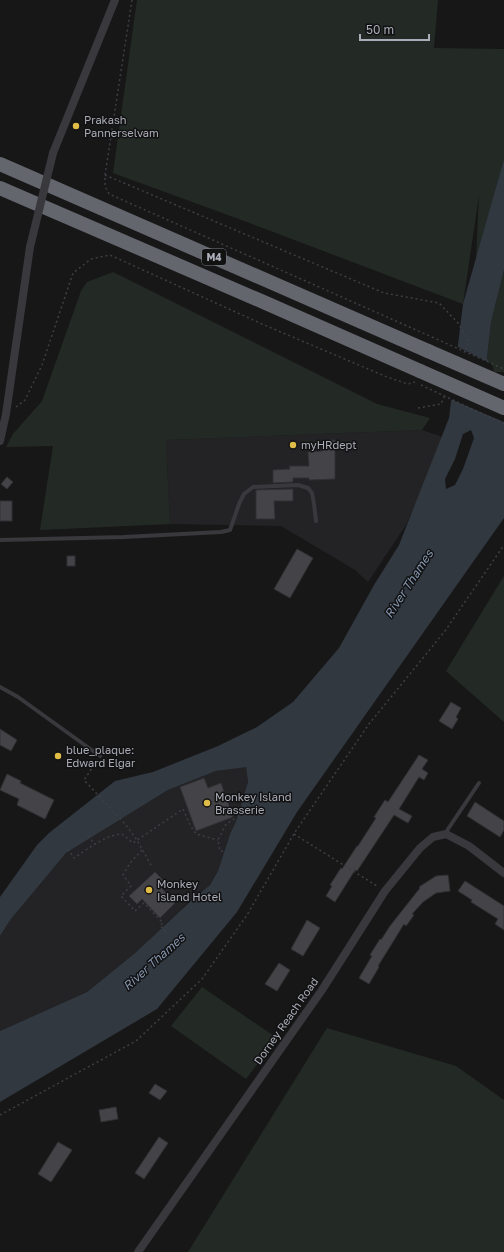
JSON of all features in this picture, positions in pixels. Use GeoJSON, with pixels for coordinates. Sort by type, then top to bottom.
{"type":"FeatureCollection","features":[{"type":"Feature","properties":{"kind":"highway","name":"M4"},"geometry":{"type":"LineString","coordinates":[[0,164],[430,344],[504,384]]}},
{"type":"Feature","properties":{"kind":"highway","name":"M4"},"geometry":{"type":"LineString","coordinates":[[0,188],[260,300],[418,377],[504,408]]}},
{"type":"Feature","properties":{"kind":"street"},"geometry":{"type":"LineString","coordinates":[[0,441],[6,414],[30,247],[53,153],[115,0]]}},
{"type":"Feature","properties":{"kind":"street"},"geometry":{"type":"LineString","coordinates":[[446,834],[469,846],[504,873]]}},
{"type":"Feature","properties":{"kind":"street","name":"Dorney Reach Road"},"geometry":{"type":"LineString","coordinates":[[138,1252],[322,990],[385,891],[420,848],[432,837],[446,834]]}},
{"type":"Feature","properties":{"kind":"lane"},"geometry":{"type":"LineString","coordinates":[[0,540],[124,537],[221,532],[230,530],[238,504],[244,494],[253,487],[298,485],[308,488],[312,493],[316,521]]}},
{"type":"Feature","properties":{"kind":"lane"},"geometry":{"type":"LineString","coordinates":[[0,687],[100,756]]}},
{"type":"Feature","properties":{"kind":"lane"},"geometry":{"type":"LineString","coordinates":[[446,834],[479,783]]}},
{"type":"Feature","properties":{"kind":"path"},"geometry":{"type":"LineString","coordinates":[[132,0],[105,175],[105,186],[109,194],[430,344],[504,369]]}},
{"type":"Feature","properties":{"kind":"path"},"geometry":{"type":"LineString","coordinates":[[105,175],[384,293],[439,303],[458,323],[468,342],[462,356]]}},
{"type":"Feature","properties":{"kind":"path"},"geometry":{"type":"LineString","coordinates":[[6,414],[25,400],[42,365],[73,273],[91,259],[110,255],[262,324],[387,377],[408,384],[418,377],[504,424]]}},
{"type":"Feature","properties":{"kind":"path"},"geometry":{"type":"LineString","coordinates":[[418,408],[441,404],[447,390]]}},
{"type":"Feature","properties":{"kind":"path"},"geometry":{"type":"LineString","coordinates":[[0,1114],[136,1041],[202,979],[247,915],[294,834],[369,724],[445,631],[504,545]]}},
{"type":"Feature","properties":{"kind":"path"},"geometry":{"type":"LineString","coordinates":[[100,756],[84,780],[126,825],[137,840],[152,867]]}},
{"type":"Feature","properties":{"kind":"path"},"geometry":{"type":"LineString","coordinates":[[68,849],[74,858],[95,844],[115,834],[122,834],[133,843],[183,809],[196,834],[218,840]]}},
{"type":"Feature","properties":{"kind":"path"},"geometry":{"type":"LineString","coordinates":[[223,851],[220,851],[218,840],[226,824],[236,818]]}},
{"type":"Feature","properties":{"kind":"path"},"geometry":{"type":"LineString","coordinates":[[294,834],[385,891]]}},
{"type":"Feature","properties":{"kind":"path"},"geometry":{"type":"LineString","coordinates":[[88,836],[95,844]]}},
{"type":"Feature","properties":{"kind":"path"},"geometry":{"type":"LineString","coordinates":[[142,850],[130,863],[123,875],[131,886],[121,896],[135,911],[144,904],[163,923],[160,925],[166,932]]}},
{"type":"Feature","properties":{"kind":"shaded area"},"geometry":{"type":"Polygon","coordinates":[[[137,0],[438,0],[434,48],[504,49],[504,159],[476,260],[479,195],[463,304],[113,173],[137,0]]]}},
{"type":"Feature","properties":{"kind":"shaded area"},"geometry":{"type":"Polygon","coordinates":[[[504,270],[504,374],[493,374],[487,358],[491,322],[504,270]]]}},
{"type":"Feature","properties":{"kind":"shaded area"},"geometry":{"type":"Polygon","coordinates":[[[113,272],[377,404],[430,418],[422,430],[166,440],[170,524],[40,530],[53,446],[6,447],[13,434],[42,401],[81,291],[87,282],[113,272]]]}},
{"type":"Feature","properties":{"kind":"shaded area"},"geometry":{"type":"Polygon","coordinates":[[[422,430],[446,438],[406,525],[368,582],[355,570],[281,526],[170,524],[166,440],[422,430]]]}},
{"type":"Feature","properties":{"kind":"shaded area"},"geometry":{"type":"Polygon","coordinates":[[[504,576],[504,722],[446,671],[504,576]]]}},
{"type":"Feature","properties":{"kind":"shaded area"},"geometry":{"type":"Polygon","coordinates":[[[246,766],[248,782],[218,871],[210,885],[194,897],[135,953],[87,992],[0,1031],[0,936],[11,919],[66,853],[168,790],[216,771],[246,766]]]}},
{"type":"Feature","properties":{"kind":"shaded area"},"geometry":{"type":"Polygon","coordinates":[[[202,987],[277,1038],[246,1079],[171,1026],[202,987]]]}},
{"type":"Feature","properties":{"kind":"shaded area"},"geometry":{"type":"Polygon","coordinates":[[[327,1028],[456,1066],[504,1100],[504,1252],[188,1252],[327,1028]]]}},
{"type":"Feature","properties":{"kind":"water","name":"River Thames"},"geometry":{"type":"Polygon","coordinates":[[[504,159],[504,270],[491,322],[487,358],[493,374],[504,374],[504,518],[297,812],[237,912],[157,1009],[0,1102],[0,1031],[87,992],[135,953],[210,885],[218,871],[248,782],[246,767],[216,771],[168,790],[66,853],[11,919],[0,936],[0,897],[37,845],[49,833],[115,781],[153,772],[218,746],[257,727],[293,702],[339,648],[374,585],[399,545],[449,418],[463,304],[504,159]],[[471,430],[463,434],[455,459],[445,479],[446,489],[455,485],[463,469],[474,438],[471,430]]]}},
{"type":"Feature","properties":{"kind":"pier"},"geometry":{"type":"Polygon","coordinates":[[[456,346],[492,364],[494,372],[504,372],[504,422],[450,399],[456,346]]]}},
{"type":"Feature","properties":{"kind":"building"},"geometry":{"type":"Polygon","coordinates":[[[322,440],[335,440],[335,479],[309,480],[309,478],[293,478],[293,482],[273,483],[273,470],[290,469],[289,466],[309,466],[308,452],[322,451],[322,440]]]}},
{"type":"Feature","properties":{"kind":"building"},"geometry":{"type":"Polygon","coordinates":[[[7,477],[13,482],[7,489],[1,484],[7,477]]]}},
{"type":"Feature","properties":{"kind":"building"},"geometry":{"type":"Polygon","coordinates":[[[293,489],[293,501],[274,501],[275,519],[256,519],[256,490],[293,489]]]}},
{"type":"Feature","properties":{"kind":"building"},"geometry":{"type":"Polygon","coordinates":[[[0,501],[12,501],[12,521],[0,521],[0,501]]]}},
{"type":"Feature","properties":{"kind":"building"},"geometry":{"type":"Polygon","coordinates":[[[297,549],[313,558],[290,598],[274,589],[297,549]]]}},
{"type":"Feature","properties":{"kind":"building"},"geometry":{"type":"Polygon","coordinates":[[[67,556],[75,556],[75,566],[67,566],[67,556]]]}},
{"type":"Feature","properties":{"kind":"building"},"geometry":{"type":"Polygon","coordinates":[[[451,702],[461,708],[456,717],[458,719],[452,729],[439,721],[451,702]]]}},
{"type":"Feature","properties":{"kind":"building"},"geometry":{"type":"Polygon","coordinates":[[[0,729],[17,740],[11,751],[0,745],[0,729]]]}},
{"type":"Feature","properties":{"kind":"building"},"geometry":{"type":"Polygon","coordinates":[[[419,755],[428,760],[422,769],[428,773],[424,780],[419,777],[399,809],[412,816],[408,823],[394,815],[357,871],[355,870],[335,902],[326,896],[332,886],[330,885],[358,846],[376,818],[374,817],[385,800],[388,802],[419,755]]]}},
{"type":"Feature","properties":{"kind":"building"},"geometry":{"type":"Polygon","coordinates":[[[7,774],[21,781],[20,783],[54,800],[45,819],[17,805],[19,799],[0,790],[7,774]]]}},
{"type":"Feature","properties":{"kind":"building","name":"Monkey Island Brasserie"},"geometry":{"type":"Polygon","coordinates":[[[204,778],[208,788],[221,783],[233,817],[196,831],[180,787],[204,778]]]}},
{"type":"Feature","properties":{"kind":"building"},"geometry":{"type":"Polygon","coordinates":[[[475,802],[504,821],[504,830],[500,837],[467,816],[475,802]]]}},
{"type":"Feature","properties":{"kind":"building","name":"Monkey Island Hotel"},"geometry":{"type":"Polygon","coordinates":[[[155,872],[163,880],[158,884],[175,903],[160,918],[142,899],[137,904],[129,896],[155,872]]]}},
{"type":"Feature","properties":{"kind":"building"},"geometry":{"type":"Polygon","coordinates":[[[448,875],[450,891],[436,893],[423,902],[412,914],[414,915],[406,926],[404,924],[378,966],[379,967],[369,984],[359,978],[372,956],[370,955],[380,939],[381,940],[390,926],[420,888],[419,887],[436,876],[448,875]]]}},
{"type":"Feature","properties":{"kind":"building"},"geometry":{"type":"Polygon","coordinates":[[[465,881],[504,906],[504,930],[495,924],[498,919],[471,902],[472,900],[458,891],[465,881]]]}},
{"type":"Feature","properties":{"kind":"building"},"geometry":{"type":"Polygon","coordinates":[[[307,920],[320,928],[303,956],[291,949],[307,920]]]}},
{"type":"Feature","properties":{"kind":"building"},"geometry":{"type":"Polygon","coordinates":[[[279,963],[290,970],[277,991],[265,984],[279,963]]]}},
{"type":"Feature","properties":{"kind":"building"},"geometry":{"type":"Polygon","coordinates":[[[155,1084],[167,1091],[160,1100],[149,1093],[155,1084]]]}},
{"type":"Feature","properties":{"kind":"building"},"geometry":{"type":"Polygon","coordinates":[[[116,1107],[118,1119],[101,1122],[99,1110],[116,1107]]]}},
{"type":"Feature","properties":{"kind":"building"},"geometry":{"type":"Polygon","coordinates":[[[159,1137],[168,1143],[144,1179],[135,1173],[159,1137]]]}},
{"type":"Feature","properties":{"kind":"building"},"geometry":{"type":"Polygon","coordinates":[[[58,1142],[72,1150],[51,1182],[38,1174],[58,1142]]]}},
{"type":"Feature","properties":{"kind":"place","name":"Prakash Pannerselvam"},"geometry":{"type":"Point","coordinates":[76,126]}},
{"type":"Feature","properties":{"kind":"place","name":"myHRdept"},"geometry":{"type":"Point","coordinates":[293,445]}},
{"type":"Feature","properties":{"kind":"place","name":"blue_plaque: Edward Elgar"},"geometry":{"type":"Point","coordinates":[58,756]}},
{"type":"Feature","properties":{"kind":"place","name":"Monkey Island Brasserie"},"geometry":{"type":"Point","coordinates":[207,803]}},
{"type":"Feature","properties":{"kind":"place","name":"Monkey Island Hotel"},"geometry":{"type":"Point","coordinates":[149,890]}}]}
